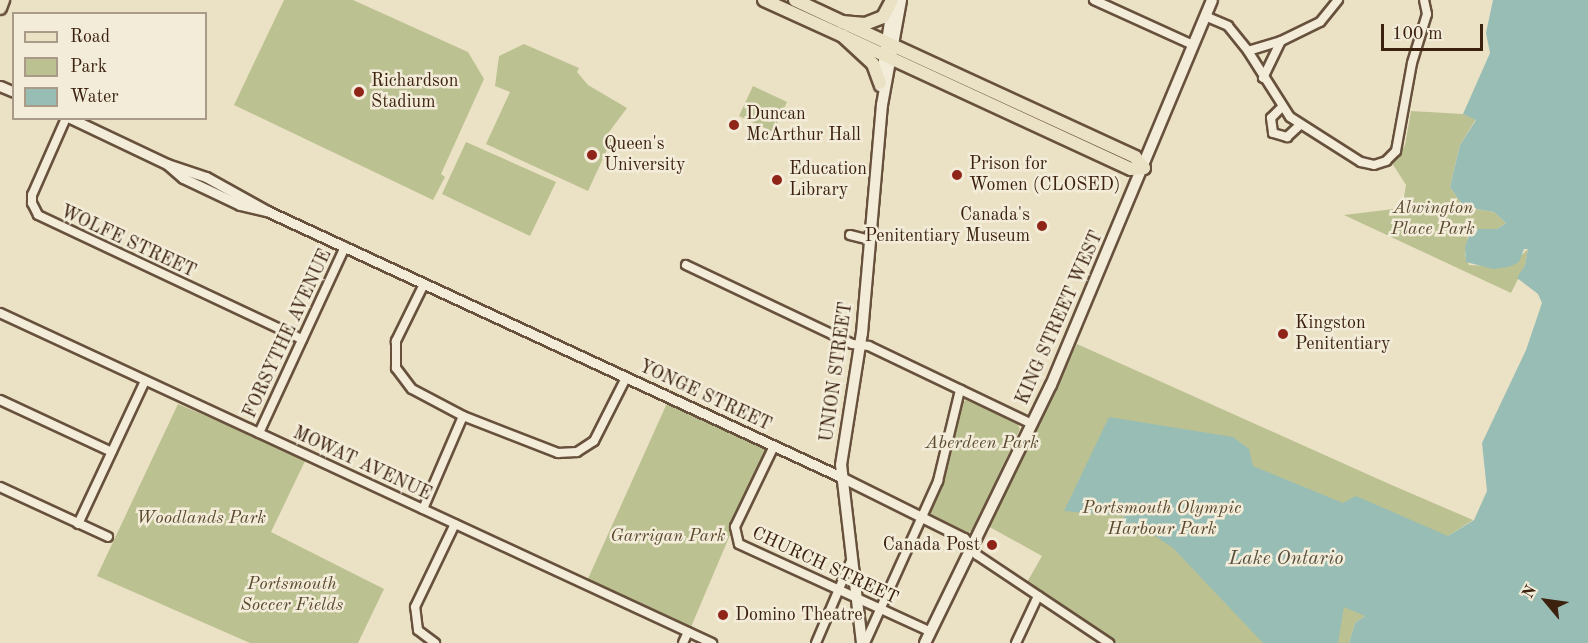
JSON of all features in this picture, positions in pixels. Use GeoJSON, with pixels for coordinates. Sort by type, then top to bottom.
{"type":"FeatureCollection","features":[{"type":"Feature","properties":{"kind":"main road"},"geometry":{"type":"LineString","coordinates":[[0,8],[3,0]]}},
{"type":"Feature","properties":{"kind":"main road"},"geometry":{"type":"LineString","coordinates":[[764,0],[1131,170],[1144,168],[1136,157],[795,0]]}},
{"type":"Feature","properties":{"kind":"main road"},"geometry":{"type":"LineString","coordinates":[[842,22],[865,24],[878,19],[893,0]]}},
{"type":"Feature","properties":{"kind":"main road","name":"UNION STREET"},"geometry":{"type":"LineString","coordinates":[[864,643],[841,477],[860,345],[893,0]]}},
{"type":"Feature","properties":{"kind":"main road","name":"UNION STREET"},"geometry":{"type":"LineString","coordinates":[[890,43],[901,0]]}},
{"type":"Feature","properties":{"kind":"main road","name":"KING STREET WEST"},"geometry":{"type":"LineString","coordinates":[[925,643],[1032,424],[1144,168],[1212,0]]}},
{"type":"Feature","properties":{"kind":"main road"},"geometry":{"type":"LineString","coordinates":[[843,36],[873,64],[880,83]]}},
{"type":"Feature","properties":{"kind":"main road","name":"UNION STREET"},"geometry":{"type":"LineString","coordinates":[[882,105],[880,83],[888,56]]}},
{"type":"Feature","properties":{"kind":"street"},"geometry":{"type":"LineString","coordinates":[[1094,0],[1193,45]]}},
{"type":"Feature","properties":{"kind":"street"},"geometry":{"type":"LineString","coordinates":[[1248,51],[1281,41],[1320,22],[1338,0]]}},
{"type":"Feature","properties":{"kind":"street"},"geometry":{"type":"LineString","coordinates":[[1205,16],[1228,26],[1248,51],[1281,108],[1300,125],[1367,164],[1380,164],[1392,156],[1398,144],[1412,63],[1426,21],[1424,0]]}},
{"type":"Feature","properties":{"kind":"street"},"geometry":{"type":"LineString","coordinates":[[1263,78],[1281,41]]}},
{"type":"Feature","properties":{"kind":"street"},"geometry":{"type":"LineString","coordinates":[[1281,108],[1271,118],[1273,133],[1287,137],[1300,125]]}},
{"type":"Feature","properties":{"kind":"street","name":"WOLFE STREET"},"geometry":{"type":"LineString","coordinates":[[67,120],[32,195],[32,203],[38,215],[302,339]]}},
{"type":"Feature","properties":{"kind":"street","name":"YONGE STREET"},"geometry":{"type":"LineString","coordinates":[[72,120],[168,164],[206,177],[267,211],[841,477],[964,538],[977,555],[1106,642]]}},
{"type":"Feature","properties":{"kind":"street"},"geometry":{"type":"LineString","coordinates":[[850,235],[870,240]]}},
{"type":"Feature","properties":{"kind":"street","name":"FORSYTHE AVENUE"},"geometry":{"type":"LineString","coordinates":[[259,433],[345,248]]}},
{"type":"Feature","properties":{"kind":"street"},"geometry":{"type":"LineString","coordinates":[[687,265],[1032,424]]}},
{"type":"Feature","properties":{"kind":"street"},"geometry":{"type":"LineString","coordinates":[[424,284],[396,341],[396,368],[412,389],[463,416],[558,453],[577,452],[594,441],[626,378]]}},
{"type":"Feature","properties":{"kind":"street","name":"MOWAT AVENUE"},"geometry":{"type":"LineString","coordinates":[[0,314],[712,643]]}},
{"type":"Feature","properties":{"kind":"street"},"geometry":{"type":"LineString","coordinates":[[78,524],[145,381]]}},
{"type":"Feature","properties":{"kind":"street"},"geometry":{"type":"LineString","coordinates":[[864,643],[938,481],[960,390]]}},
{"type":"Feature","properties":{"kind":"street"},"geometry":{"type":"LineString","coordinates":[[0,400],[112,452]]}},
{"type":"Feature","properties":{"kind":"street"},"geometry":{"type":"LineString","coordinates":[[423,509],[463,416]]}},
{"type":"Feature","properties":{"kind":"street","name":"CHURCH STREET"},"geometry":{"type":"LineString","coordinates":[[774,446],[734,535],[739,544],[931,632]]}},
{"type":"Feature","properties":{"kind":"street"},"geometry":{"type":"LineString","coordinates":[[0,487],[108,537]]}},
{"type":"Feature","properties":{"kind":"street"},"geometry":{"type":"LineString","coordinates":[[435,643],[418,630],[416,607],[455,524]]}},
{"type":"Feature","properties":{"kind":"street"},"geometry":{"type":"LineString","coordinates":[[816,643],[851,561]]}},
{"type":"Feature","properties":{"kind":"street"},"geometry":{"type":"LineString","coordinates":[[1016,643],[1038,596]]}},
{"type":"Feature","properties":{"kind":"street"},"geometry":{"type":"LineString","coordinates":[[682,643],[688,632]]}},
{"type":"Feature","properties":{"kind":"green space","name":"Richardson Stadium"},"geometry":{"type":"Polygon","coordinates":[[[284,0],[353,0],[468,52],[484,79],[441,174],[445,177],[433,200],[234,105],[284,0]]]}},
{"type":"Feature","properties":{"kind":"green space"},"geometry":{"type":"Polygon","coordinates":[[[524,44],[579,68],[577,72],[588,85],[627,108],[606,136],[612,139],[588,191],[486,144],[510,92],[495,86],[499,56],[524,44]]]}},
{"type":"Feature","properties":{"kind":"green space"},"geometry":{"type":"Polygon","coordinates":[[[753,86],[787,102],[773,132],[739,116],[753,86]]]}},
{"type":"Feature","properties":{"kind":"green space","name":"Alwington Place Park"},"geometry":{"type":"Polygon","coordinates":[[[1411,111],[1463,114],[1476,119],[1460,145],[1450,187],[1464,207],[1494,212],[1506,223],[1497,229],[1474,229],[1468,235],[1465,255],[1469,265],[1509,267],[1528,249],[1525,265],[1511,293],[1344,215],[1402,208],[1406,185],[1392,163],[1405,145],[1411,111]]]}},
{"type":"Feature","properties":{"kind":"green space"},"geometry":{"type":"Polygon","coordinates":[[[466,142],[556,182],[530,236],[442,194],[466,142]]]}},
{"type":"Feature","properties":{"kind":"green space","name":"Portsmouth Olympic Harbour Park"},"geometry":{"type":"Polygon","coordinates":[[[1077,344],[1473,520],[1437,543],[1364,613],[1368,614],[1355,623],[1349,643],[1115,643],[1026,584],[1042,556],[986,525],[1077,344]]]}},
{"type":"Feature","properties":{"kind":"green space","name":"Aberdeen Park"},"geometry":{"type":"Polygon","coordinates":[[[966,400],[1017,423],[1020,429],[973,530],[967,533],[928,513],[961,404],[966,400]]]}},
{"type":"Feature","properties":{"kind":"green space","name":"Garrigan Park"},"geometry":{"type":"Polygon","coordinates":[[[668,401],[766,450],[691,627],[587,581],[668,401]]]}},
{"type":"Feature","properties":{"kind":"green space","name":"Woodlands Park"},"geometry":{"type":"Polygon","coordinates":[[[178,404],[306,459],[271,532],[384,589],[358,643],[250,643],[97,576],[178,404]]]}},
{"type":"Feature","properties":{"kind":"water","name":"Lake Ontario"},"geometry":{"type":"Polygon","coordinates":[[[1493,0],[1588,0],[1588,643],[1349,643],[1355,623],[1365,616],[1344,607],[1338,643],[1263,643],[1173,548],[1134,522],[1127,532],[1118,526],[1125,516],[1064,511],[1109,417],[1233,437],[1249,449],[1253,466],[1343,503],[1356,496],[1448,536],[1474,520],[1487,491],[1482,443],[1526,350],[1542,303],[1538,294],[1517,278],[1525,265],[1528,249],[1524,249],[1519,262],[1509,267],[1493,269],[1466,262],[1465,247],[1471,229],[1497,229],[1506,223],[1494,212],[1464,207],[1450,187],[1460,145],[1476,120],[1463,114],[1490,53],[1486,33],[1493,0]]]}},
{"type":"Feature","properties":{"kind":"place","name":"Richardson Stadium"},"geometry":{"type":"Point","coordinates":[359,92]}},
{"type":"Feature","properties":{"kind":"place","name":"Duncan McArthur Hall"},"geometry":{"type":"Point","coordinates":[734,125]}},
{"type":"Feature","properties":{"kind":"place","name":"Queen's University"},"geometry":{"type":"Point","coordinates":[592,155]}},
{"type":"Feature","properties":{"kind":"place","name":"Prison for Women (CLOSED)"},"geometry":{"type":"Point","coordinates":[957,175]}},
{"type":"Feature","properties":{"kind":"place","name":"Education Library"},"geometry":{"type":"Point","coordinates":[777,180]}},
{"type":"Feature","properties":{"kind":"place","name":"Canada's Penitentiary Museum"},"geometry":{"type":"Point","coordinates":[1042,226]}},
{"type":"Feature","properties":{"kind":"place","name":"Kingston Penitentiary"},"geometry":{"type":"Point","coordinates":[1283,334]}},
{"type":"Feature","properties":{"kind":"place","name":"Canada Post"},"geometry":{"type":"Point","coordinates":[992,545]}},
{"type":"Feature","properties":{"kind":"place","name":"Domino Theatre"},"geometry":{"type":"Point","coordinates":[723,615]}},
{"type":"Feature","properties":{"kind":"park label","name":"Portsmouth Soccer Fields"},"geometry":{"type":"Point","coordinates":[292,595]}}]}
